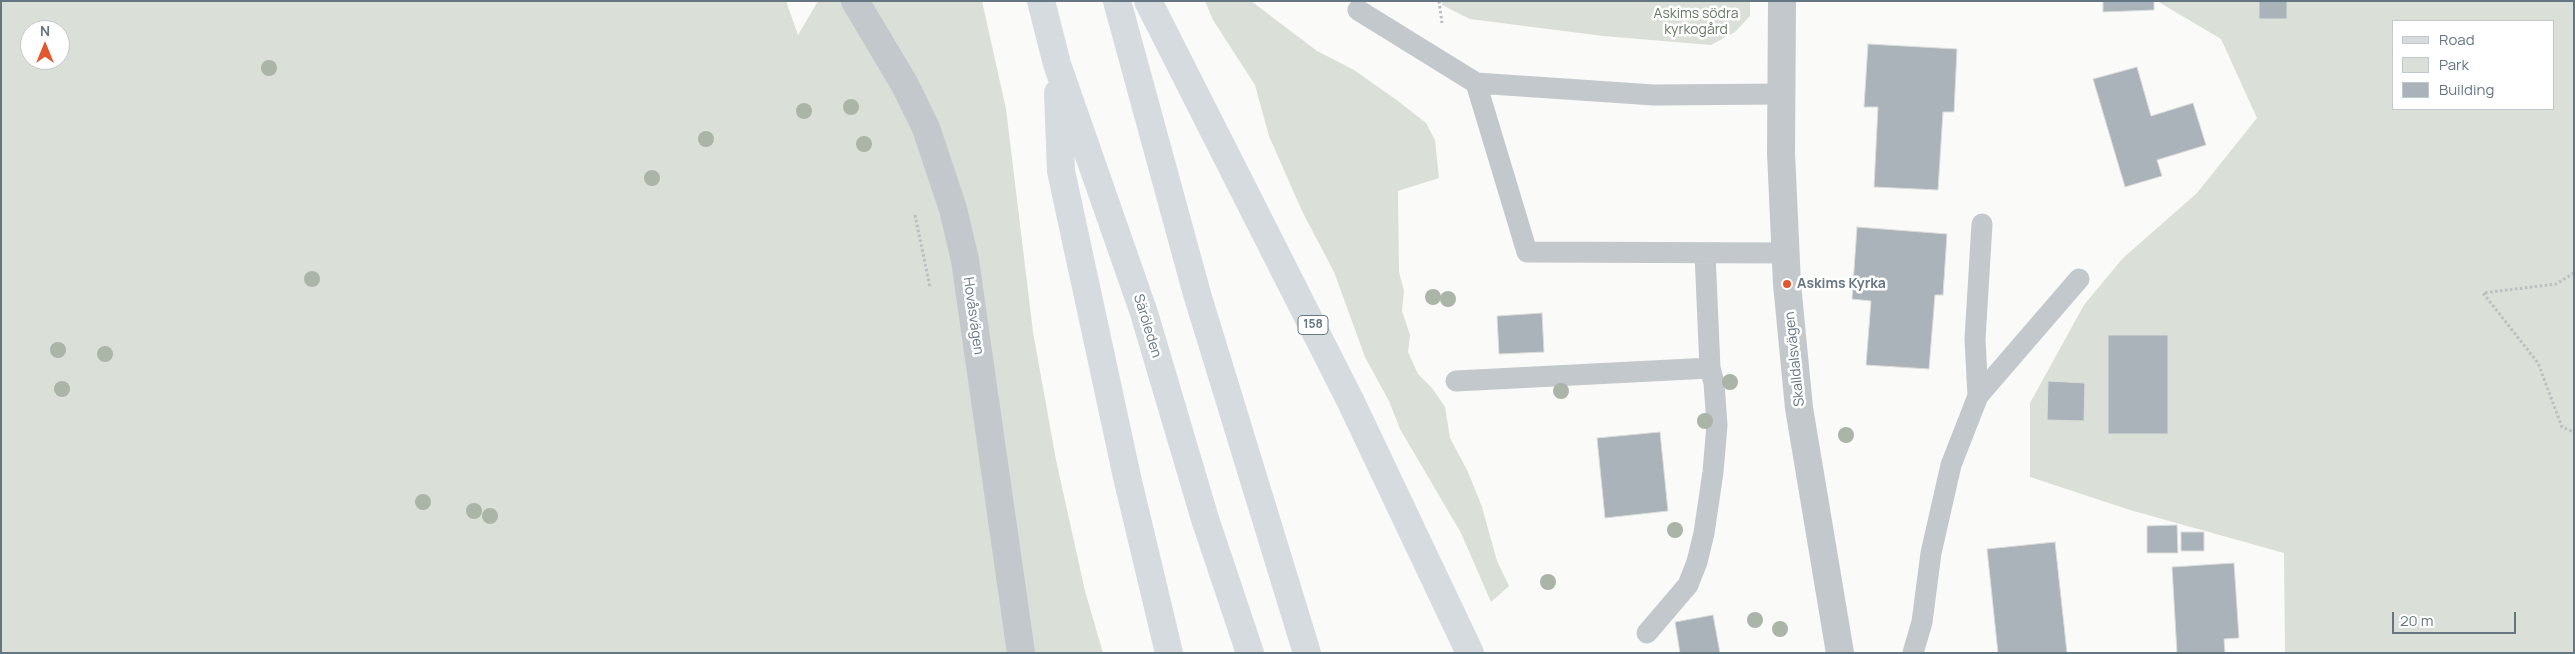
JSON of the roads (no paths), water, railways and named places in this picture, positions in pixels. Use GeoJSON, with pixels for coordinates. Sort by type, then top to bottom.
{"type":"FeatureCollection","features":[{"type":"Feature","properties":{"kind":"main road","name":"Säröleden"},"geometry":{"type":"LineString","coordinates":[[1041,1],[1057,64],[1144,313],[1206,519],[1250,653]]}},
{"type":"Feature","properties":{"kind":"main road"},"geometry":{"type":"LineString","coordinates":[[1116,1],[1197,294],[1307,653]]}},
{"type":"Feature","properties":{"kind":"main road","name":"158"},"geometry":{"type":"LineString","coordinates":[[1148,1],[1347,393],[1470,653]]}},
{"type":"Feature","properties":{"kind":"main road"},"geometry":{"type":"LineString","coordinates":[[1057,64],[1061,171],[1127,477],[1169,653]]}},
{"type":"Feature","properties":{"kind":"street","name":"Hovåsvägen"},"geometry":{"type":"LineString","coordinates":[[855,1],[905,85],[926,128],[953,208],[965,260],[1021,653]]}},
{"type":"Feature","properties":{"kind":"street","name":"Skalldalsvägen"},"geometry":{"type":"LineString","coordinates":[[1782,1],[1781,154],[1786,253],[1800,408],[1840,653]]}},
{"type":"Feature","properties":{"kind":"lane"},"geometry":{"type":"LineString","coordinates":[[1358,10],[1476,83],[1654,95],[1781,94]]}},
{"type":"Feature","properties":{"kind":"lane"},"geometry":{"type":"LineString","coordinates":[[1476,83],[1527,252],[1786,253]]}},
{"type":"Feature","properties":{"kind":"lane"},"geometry":{"type":"LineString","coordinates":[[1978,396],[1975,339],[1982,224]]}},
{"type":"Feature","properties":{"kind":"lane"},"geometry":{"type":"LineString","coordinates":[[1647,633],[1688,585],[1697,562],[1704,534],[1713,472],[1717,425],[1710,368],[1705,254]]}},
{"type":"Feature","properties":{"kind":"lane"},"geometry":{"type":"LineString","coordinates":[[1913,653],[1922,622],[1931,553],[1951,465],[1978,396],[2079,279]]}},
{"type":"Feature","properties":{"kind":"lane"},"geometry":{"type":"LineString","coordinates":[[1456,381],[1710,368]]}},
{"type":"Feature","properties":{"kind":"place","name":"Askims Kyrka"},"geometry":{"type":"Point","coordinates":[1787,284]}},
{"type":"Feature","properties":{"kind":"park label","name":"Askims södra kyrkogård"},"geometry":{"type":"Point","coordinates":[1696,22]}}]}
